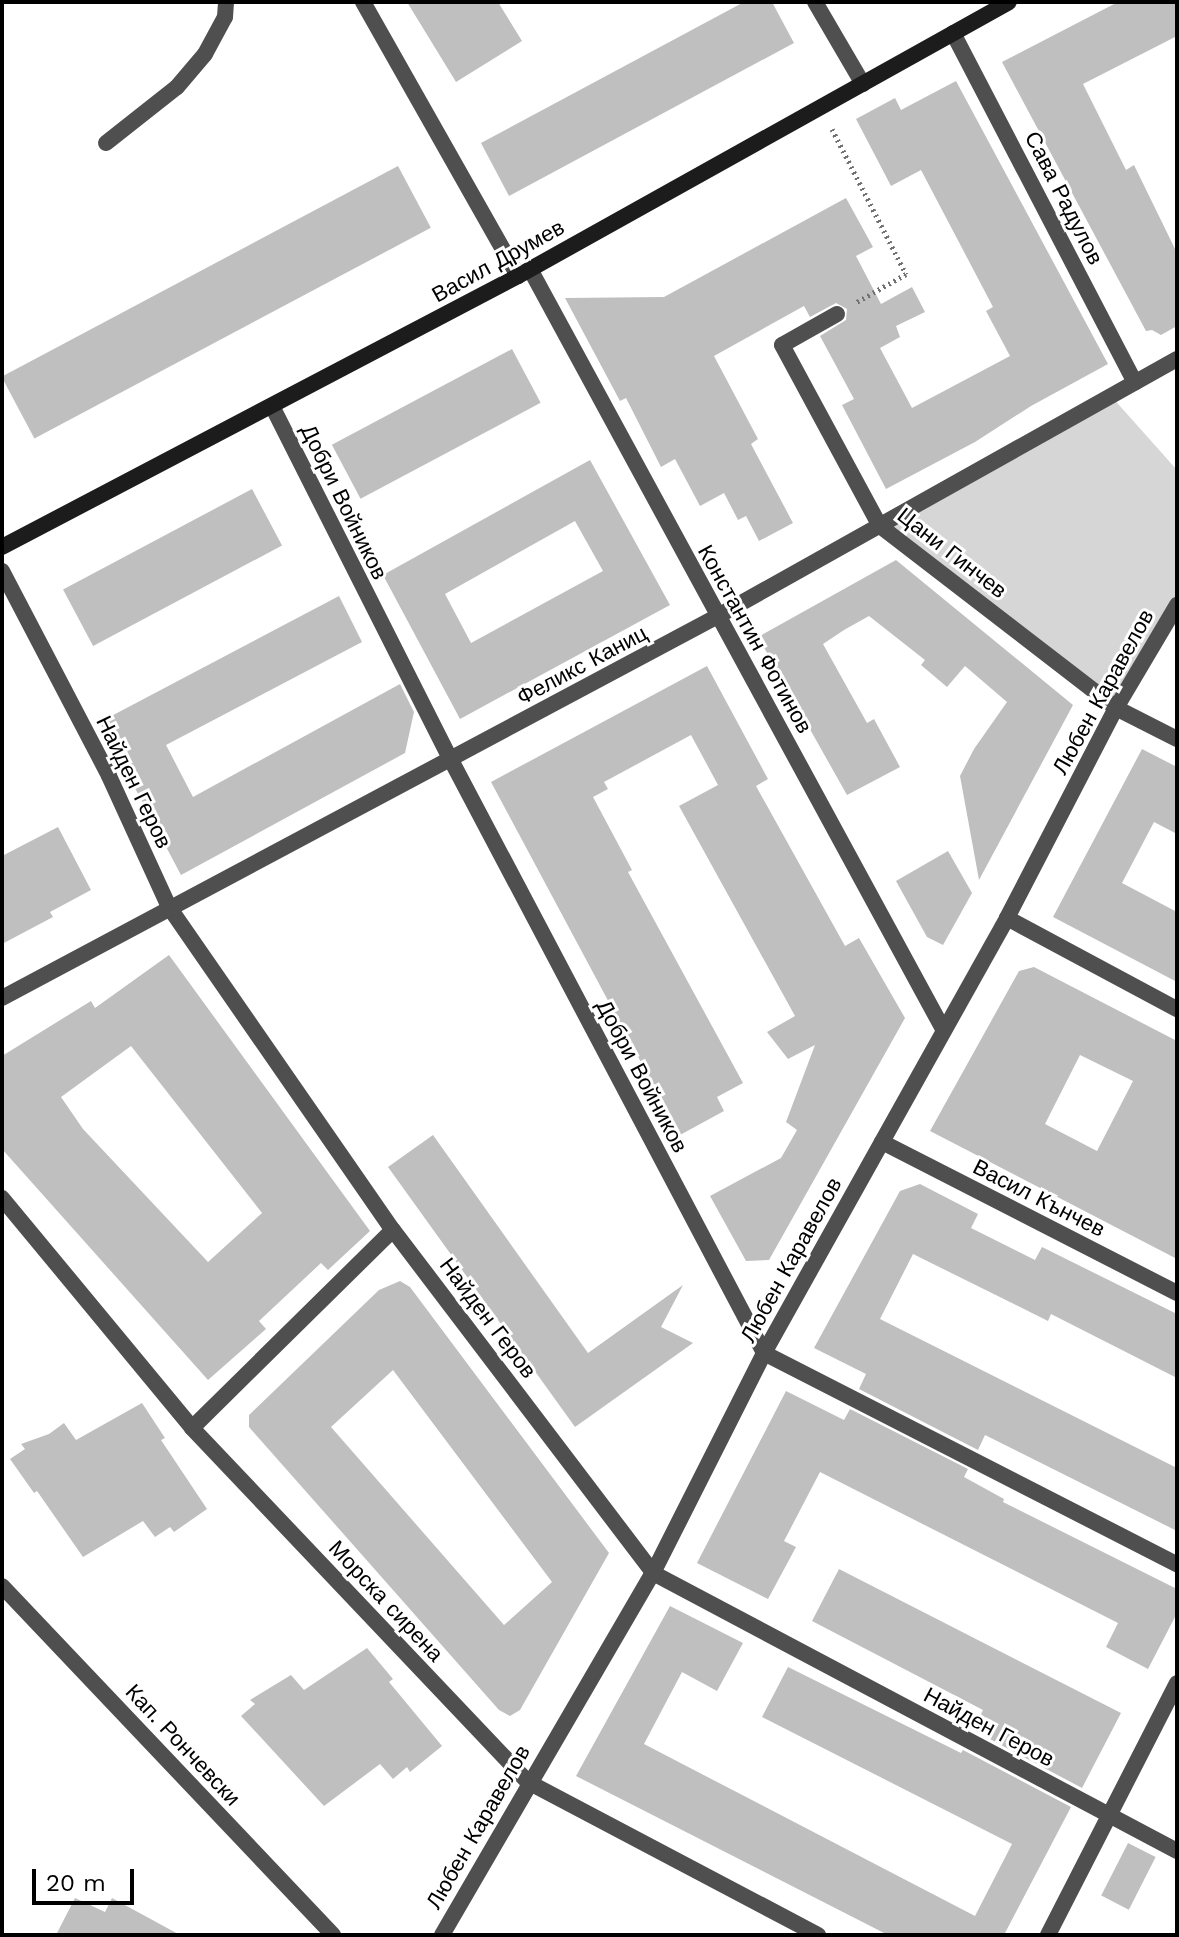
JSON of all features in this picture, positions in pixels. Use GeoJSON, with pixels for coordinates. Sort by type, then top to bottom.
{"type":"FeatureCollection","features":[{"type":"Feature","properties":{"kind":"street"},"geometry":{"type":"LineString","coordinates":[[106,143],[177,87],[205,54],[225,17],[226,2]]}},
{"type":"Feature","properties":{"kind":"street","name":"Константин Фотинов"},"geometry":{"type":"LineString","coordinates":[[363,2],[524,272],[718,616],[943,1029]]}},
{"type":"Feature","properties":{"kind":"street"},"geometry":{"type":"LineString","coordinates":[[815,2],[863,84]]}},
{"type":"Feature","properties":{"kind":"street","name":"Васил Друмев"},"geometry":{"type":"LineString","coordinates":[[2,547],[524,272],[1009,2]]}},
{"type":"Feature","properties":{"kind":"street","name":"Сава Радулов"},"geometry":{"type":"LineString","coordinates":[[953,33],[1135,383]]}},
{"type":"Feature","properties":{"kind":"street","name":"Цани Гинчев"},"geometry":{"type":"LineString","coordinates":[[837,314],[782,345],[880,526],[1116,708],[1177,739]]}},
{"type":"Feature","properties":{"kind":"street","name":"Феликс Каниц"},"geometry":{"type":"LineString","coordinates":[[2,998],[718,616],[1177,359]]}},
{"type":"Feature","properties":{"kind":"street","name":"Добри Войников"},"geometry":{"type":"LineString","coordinates":[[272,406],[451,760],[764,1353]]}},
{"type":"Feature","properties":{"kind":"street","name":"Найден Геров"},"geometry":{"type":"LineString","coordinates":[[2,571],[109,776],[169,907],[393,1230],[653,1573],[1177,1851]]}},
{"type":"Feature","properties":{"kind":"street","name":"Любен Каравелов"},"geometry":{"type":"LineString","coordinates":[[442,1935],[528,1782],[653,1573],[764,1353],[1007,918],[1116,708],[1177,605]]}},
{"type":"Feature","properties":{"kind":"street"},"geometry":{"type":"LineString","coordinates":[[1007,918],[1177,1009]]}},
{"type":"Feature","properties":{"kind":"street","name":"Васил Кънчев"},"geometry":{"type":"LineString","coordinates":[[882,1142],[1177,1293]]}},
{"type":"Feature","properties":{"kind":"street","name":"Морска сирена"},"geometry":{"type":"LineString","coordinates":[[2,1198],[192,1428],[528,1782],[818,1935]]}},
{"type":"Feature","properties":{"kind":"street"},"geometry":{"type":"LineString","coordinates":[[192,1428],[393,1230]]}},
{"type":"Feature","properties":{"kind":"street"},"geometry":{"type":"LineString","coordinates":[[764,1353],[1177,1564]]}},
{"type":"Feature","properties":{"kind":"street","name":"Кап. Рончевски"},"geometry":{"type":"LineString","coordinates":[[2,1586],[333,1935]]}},
{"type":"Feature","properties":{"kind":"street"},"geometry":{"type":"LineString","coordinates":[[1048,1935],[1177,1683]]}},
{"type":"Feature","properties":{"kind":"path"},"geometry":{"type":"LineString","coordinates":[[820,107],[906,274],[837,314]]}},
{"type":"Feature","properties":{"kind":"shaded area"},"geometry":{"type":"Polygon","coordinates":[[[1111,396],[1177,470],[1177,605],[1116,708],[880,526],[1111,396]]]}},
{"type":"Feature","properties":{"kind":"building"},"geometry":{"type":"Polygon","coordinates":[[[407,2],[498,2],[522,41],[456,82],[407,2]]]}},
{"type":"Feature","properties":{"kind":"building"},"geometry":{"type":"Polygon","coordinates":[[[744,2],[772,2],[794,43],[509,196],[481,143],[744,2]]]}},
{"type":"Feature","properties":{"kind":"building"},"geometry":{"type":"Polygon","coordinates":[[[1118,2],[1177,2],[1177,36],[1083,84],[1126,170],[1134,165],[1177,253],[1177,326],[1161,335],[1152,330],[1146,331],[1002,62],[1118,2]]]}},
{"type":"Feature","properties":{"kind":"building"},"geometry":{"type":"Polygon","coordinates":[[[956,81],[1108,364],[1031,406],[975,442],[886,489],[842,405],[854,399],[820,336],[846,320],[847,309],[836,303],[810,317],[804,306],[714,356],[758,439],[751,444],[793,523],[759,541],[746,516],[738,520],[724,493],[700,506],[675,459],[661,467],[626,398],[620,401],[565,298],[664,297],[846,198],[873,247],[856,256],[881,304],[912,287],[925,312],[896,326],[900,337],[880,348],[912,408],[1010,356],[986,311],[993,307],[921,170],[891,186],[856,119],[895,98],[901,110],[956,81]]]}},
{"type":"Feature","properties":{"kind":"building"},"geometry":{"type":"Polygon","coordinates":[[[398,166],[431,228],[34,439],[2,377],[398,166]]]}},
{"type":"Feature","properties":{"kind":"building"},"geometry":{"type":"Polygon","coordinates":[[[512,349],[541,403],[361,499],[332,445],[512,349]]]}},
{"type":"Feature","properties":{"kind":"building"},"geometry":{"type":"Polygon","coordinates":[[[590,460],[670,605],[460,719],[383,575],[590,460]],[[575,521],[445,594],[471,643],[603,571],[575,521]]]}},
{"type":"Feature","properties":{"kind":"building"},"geometry":{"type":"Polygon","coordinates":[[[252,489],[282,546],[93,646],[63,589],[252,489]]]}},
{"type":"Feature","properties":{"kind":"building"},"geometry":{"type":"Polygon","coordinates":[[[896,560],[1073,705],[979,880],[960,776],[974,749],[1007,702],[965,666],[947,687],[921,665],[925,660],[869,616],[844,630],[823,644],[867,723],[874,719],[900,767],[847,795],[758,637],[896,560]]]}},
{"type":"Feature","properties":{"kind":"building"},"geometry":{"type":"Polygon","coordinates":[[[339,596],[362,642],[166,745],[193,797],[400,684],[414,712],[405,753],[181,875],[100,722],[339,596]]]}},
{"type":"Feature","properties":{"kind":"building"},"geometry":{"type":"Polygon","coordinates":[[[707,666],[768,779],[756,786],[845,946],[859,938],[905,1018],[769,1260],[746,1261],[710,1196],[781,1158],[797,1130],[786,1122],[815,1045],[788,1059],[767,1032],[795,1016],[679,806],[718,785],[691,735],[604,782],[608,789],[593,797],[632,870],[628,872],[743,1083],[717,1097],[724,1111],[680,1135],[491,782],[707,666]]]}},
{"type":"Feature","properties":{"kind":"building"},"geometry":{"type":"Polygon","coordinates":[[[1142,749],[1177,767],[1177,834],[1154,822],[1122,883],[1177,912],[1177,982],[1053,917],[1142,749]]]}},
{"type":"Feature","properties":{"kind":"building"},"geometry":{"type":"Polygon","coordinates":[[[58,827],[91,890],[50,912],[53,917],[2,944],[2,856],[58,827]]]}},
{"type":"Feature","properties":{"kind":"building"},"geometry":{"type":"Polygon","coordinates":[[[948,851],[972,893],[943,945],[927,937],[896,881],[948,851]]]}},
{"type":"Feature","properties":{"kind":"building"},"geometry":{"type":"Polygon","coordinates":[[[169,955],[370,1231],[328,1270],[321,1263],[259,1321],[266,1329],[208,1380],[2,1149],[2,1056],[91,1001],[95,1008],[169,955]],[[131,1046],[61,1097],[83,1129],[208,1262],[262,1213],[131,1046]]]}},
{"type":"Feature","properties":{"kind":"building"},"geometry":{"type":"Polygon","coordinates":[[[1034,967],[1177,1041],[1177,1259],[930,1131],[1019,971],[1034,967]],[[1080,1055],[1045,1124],[1097,1151],[1133,1081],[1080,1055]]]}},
{"type":"Feature","properties":{"kind":"building"},"geometry":{"type":"Polygon","coordinates":[[[433,1135],[588,1353],[683,1285],[661,1327],[693,1343],[575,1427],[388,1167],[433,1135]]]}},
{"type":"Feature","properties":{"kind":"building"},"geometry":{"type":"Polygon","coordinates":[[[920,1184],[978,1214],[971,1228],[1035,1260],[1042,1247],[1177,1314],[1177,1378],[1051,1314],[1048,1321],[913,1254],[880,1319],[1177,1468],[1177,1531],[985,1435],[978,1450],[859,1389],[866,1374],[814,1348],[900,1191],[920,1184]]]}},
{"type":"Feature","properties":{"kind":"building"},"geometry":{"type":"Polygon","coordinates":[[[400,1281],[410,1287],[609,1553],[520,1710],[510,1716],[499,1710],[249,1427],[249,1415],[379,1290],[400,1281]],[[393,1370],[331,1427],[504,1625],[552,1582],[393,1370]]]}},
{"type":"Feature","properties":{"kind":"building"},"geometry":{"type":"Polygon","coordinates":[[[786,1391],[844,1420],[850,1409],[968,1469],[964,1477],[1004,1499],[1003,1502],[1177,1589],[1177,1613],[1148,1669],[1106,1647],[1118,1623],[820,1472],[784,1541],[796,1547],[768,1599],[697,1563],[786,1391]]]}},
{"type":"Feature","properties":{"kind":"building"},"geometry":{"type":"Polygon","coordinates":[[[142,1403],[165,1438],[161,1440],[207,1509],[174,1532],[170,1527],[155,1537],[143,1521],[83,1557],[37,1491],[34,1493],[10,1459],[25,1449],[21,1444],[49,1434],[64,1423],[76,1440],[142,1403]]]}},
{"type":"Feature","properties":{"kind":"building"},"geometry":{"type":"Polygon","coordinates":[[[839,1569],[1121,1713],[1082,1788],[973,1730],[983,1710],[812,1621],[839,1569]]]}},
{"type":"Feature","properties":{"kind":"building"},"geometry":{"type":"Polygon","coordinates":[[[670,1606],[743,1643],[717,1691],[682,1672],[644,1744],[975,1916],[1012,1844],[762,1717],[788,1667],[961,1753],[963,1750],[1071,1807],[1005,1933],[1009,1935],[888,1935],[576,1776],[670,1606]]]}},
{"type":"Feature","properties":{"kind":"building"},"geometry":{"type":"Polygon","coordinates":[[[367,1648],[393,1679],[389,1682],[442,1746],[410,1772],[407,1767],[393,1779],[380,1764],[324,1806],[241,1716],[255,1704],[250,1700],[291,1675],[304,1690],[367,1648]]]}},
{"type":"Feature","properties":{"kind":"building"},"geometry":{"type":"Polygon","coordinates":[[[1128,1843],[1156,1857],[1129,1910],[1101,1896],[1128,1843]]]}},
{"type":"Feature","properties":{"kind":"building"},"geometry":{"type":"Polygon","coordinates":[[[75,1898],[105,1912],[112,1898],[180,1935],[56,1935],[75,1898]]]}}]}
